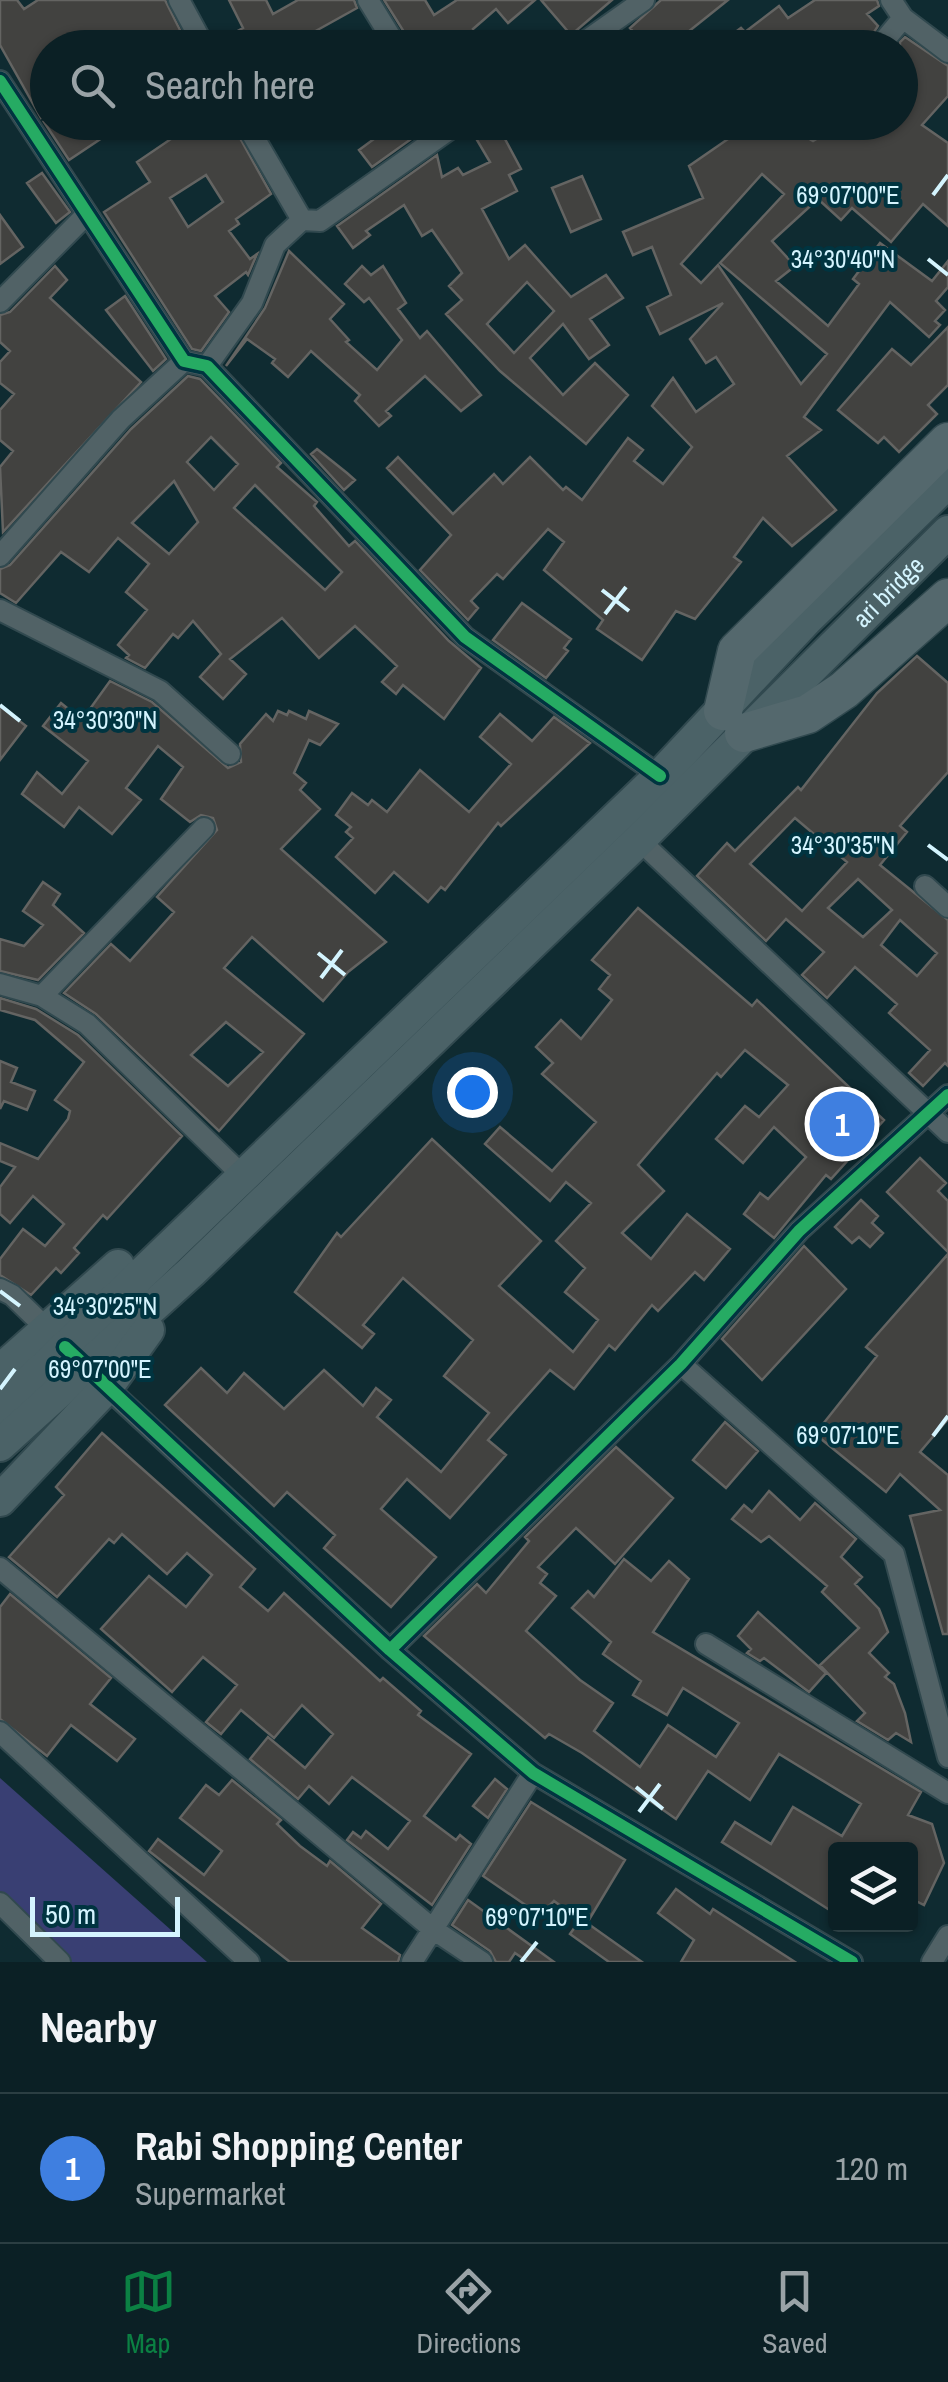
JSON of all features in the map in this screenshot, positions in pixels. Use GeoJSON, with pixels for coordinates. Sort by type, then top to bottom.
{"type":"FeatureCollection","features":[{"type":"Feature","properties":{"kind":"highway"},"geometry":{"type":"LineString","coordinates":[[948,442],[736,651],[733,722],[808,714],[844,690],[948,598]]}},
{"type":"Feature","properties":{"kind":"main road"},"geometry":{"type":"LineString","coordinates":[[0,1410],[191,1272],[639,840],[733,722],[806,620],[948,482]]}},
{"type":"Feature","properties":{"kind":"main road","name":"ari bridge"},"geometry":{"type":"LineString","coordinates":[[733,722],[826,650],[948,532]]}},
{"type":"Feature","properties":{"kind":"main road"},"geometry":{"type":"LineString","coordinates":[[0,1445],[241,1174],[660,776],[733,722]]}},
{"type":"Feature","properties":{"kind":"main road"},"geometry":{"type":"LineString","coordinates":[[386,1036],[406,1064]]}},
{"type":"Feature","properties":{"kind":"main road"},"geometry":{"type":"LineString","coordinates":[[0,1371],[76,1358]]}},
{"type":"Feature","properties":{"kind":"main road"},"geometry":{"type":"LineString","coordinates":[[0,1500],[76,1358]]}},
{"type":"Feature","properties":{"kind":"street"},"geometry":{"type":"LineString","coordinates":[[179,0],[195,30]]}},
{"type":"Feature","properties":{"kind":"street"},"geometry":{"type":"LineString","coordinates":[[368,0],[386,30]]}},
{"type":"Feature","properties":{"kind":"street"},"geometry":{"type":"LineString","coordinates":[[602,30],[644,0]]}},
{"type":"Feature","properties":{"kind":"street"},"geometry":{"type":"LineString","coordinates":[[891,0],[904,18],[948,52]]}},
{"type":"Feature","properties":{"kind":"street"},"geometry":{"type":"LineString","coordinates":[[894,30],[904,18]]}},
{"type":"Feature","properties":{"kind":"street"},"geometry":{"type":"LineString","coordinates":[[0,82],[30,128]]}},
{"type":"Feature","properties":{"kind":"street"},"geometry":{"type":"LineString","coordinates":[[38,140],[184,361],[207,366],[465,637],[660,776]]}},
{"type":"Feature","properties":{"kind":"street"},"geometry":{"type":"LineString","coordinates":[[256,140],[302,220]]}},
{"type":"Feature","properties":{"kind":"street"},"geometry":{"type":"LineString","coordinates":[[207,366],[252,303],[275,245],[302,220],[320,221],[435,140]]}},
{"type":"Feature","properties":{"kind":"street"},"geometry":{"type":"LineString","coordinates":[[0,302],[86,215]]}},
{"type":"Feature","properties":{"kind":"street"},"geometry":{"type":"LineString","coordinates":[[0,556],[122,420],[184,361]]}},
{"type":"Feature","properties":{"kind":"street"},"geometry":{"type":"LineString","coordinates":[[0,610],[160,691],[230,754]]}},
{"type":"Feature","properties":{"kind":"street"},"geometry":{"type":"LineString","coordinates":[[42,996],[204,828]]}},
{"type":"Feature","properties":{"kind":"street"},"geometry":{"type":"LineString","coordinates":[[639,840],[948,1132]]}},
{"type":"Feature","properties":{"kind":"street"},"geometry":{"type":"LineString","coordinates":[[924,886],[948,907]]}},
{"type":"Feature","properties":{"kind":"street"},"geometry":{"type":"LineString","coordinates":[[0,984],[42,996],[87,1024],[241,1174]]}},
{"type":"Feature","properties":{"kind":"street"},"geometry":{"type":"LineString","coordinates":[[390,1650],[681,1364],[799,1231],[948,1095]]}},
{"type":"Feature","properties":{"kind":"street"},"geometry":{"type":"LineString","coordinates":[[0,1289],[390,1650],[533,1773],[852,1962]]}},
{"type":"Feature","properties":{"kind":"street"},"geometry":{"type":"LineString","coordinates":[[681,1364],[894,1554],[948,1756]]}},
{"type":"Feature","properties":{"kind":"street"},"geometry":{"type":"LineString","coordinates":[[0,1568],[434,1930],[482,1962]]}},
{"type":"Feature","properties":{"kind":"street"},"geometry":{"type":"LineString","coordinates":[[706,1644],[948,1793]]}},
{"type":"Feature","properties":{"kind":"street"},"geometry":{"type":"LineString","coordinates":[[0,1732],[248,1962]]}},
{"type":"Feature","properties":{"kind":"street"},"geometry":{"type":"LineString","coordinates":[[412,1962],[533,1773]]}},
{"type":"Feature","properties":{"kind":"street"},"geometry":{"type":"LineString","coordinates":[[0,1903],[60,1962]]}},
{"type":"Feature","properties":{"kind":"street"},"geometry":{"type":"LineString","coordinates":[[932,1962],[948,1936]]}},
{"type":"Feature","properties":{"kind":"water"},"geometry":{"type":"Polygon","coordinates":[[[0,1778],[207,1962],[67,1962],[0,1895],[0,1778]]]}},
{"type":"Feature","properties":{"kind":"building"},"geometry":{"type":"Polygon","coordinates":[[[0,0],[17,0],[24,9],[38,0],[165,0],[180,30],[30,30],[30,98],[0,45],[0,0]]]}},
{"type":"Feature","properties":{"kind":"building"},"geometry":{"type":"Polygon","coordinates":[[[229,0],[266,0],[273,14],[298,0],[354,0],[357,8],[317,30],[239,30],[243,28],[229,0]]]}},
{"type":"Feature","properties":{"kind":"building"},"geometry":{"type":"Polygon","coordinates":[[[384,0],[425,0],[434,15],[457,0],[535,0],[508,23],[496,9],[474,30],[403,30],[384,0]]]}},
{"type":"Feature","properties":{"kind":"building"},"geometry":{"type":"Polygon","coordinates":[[[541,0],[612,0],[577,30],[567,30],[541,0]]]}},
{"type":"Feature","properties":{"kind":"building"},"geometry":{"type":"Polygon","coordinates":[[[661,0],[728,0],[690,30],[630,28],[661,0]]]}},
{"type":"Feature","properties":{"kind":"building"},"geometry":{"type":"Polygon","coordinates":[[[815,0],[877,0],[879,6],[867,14],[878,26],[875,30],[748,30],[779,6],[788,18],[815,0]]]}},
{"type":"Feature","properties":{"kind":"building"},"geometry":{"type":"Polygon","coordinates":[[[918,46],[948,66],[948,96],[922,125],[948,143],[948,226],[923,204],[891,242],[852,208],[841,220],[818,199],[772,241],[795,266],[776,281],[828,326],[859,284],[853,279],[880,243],[932,281],[948,261],[948,287],[936,301],[945,310],[935,321],[940,325],[929,337],[890,302],[804,417],[821,430],[787,456],[836,510],[792,546],[763,518],[734,557],[741,562],[695,619],[676,611],[642,660],[597,629],[603,620],[544,570],[564,542],[548,529],[503,579],[497,574],[471,601],[478,608],[468,620],[420,570],[451,535],[387,468],[398,457],[453,514],[494,474],[503,484],[530,457],[563,490],[566,487],[582,500],[628,438],[643,450],[634,461],[663,484],[692,447],[652,406],[673,378],[696,412],[734,384],[716,357],[706,363],[690,339],[723,303],[660,334],[647,307],[671,295],[652,247],[633,255],[623,232],[703,198],[689,166],[727,140],[918,140],[918,46]],[[762,174],[681,264],[701,283],[718,265],[801,384],[827,354],[720,263],[784,194],[762,174]]]}},
{"type":"Feature","properties":{"kind":"building"},"geometry":{"type":"Polygon","coordinates":[[[56,140],[99,140],[69,160],[56,140]]]}},
{"type":"Feature","properties":{"kind":"building"},"geometry":{"type":"Polygon","coordinates":[[[169,140],[241,140],[271,194],[236,219],[239,224],[229,231],[250,259],[257,254],[248,275],[246,272],[215,296],[229,312],[201,351],[192,349],[104,212],[150,182],[137,162],[169,140]],[[206,175],[170,198],[188,227],[223,202],[206,175]]]}},
{"type":"Feature","properties":{"kind":"building"},"geometry":{"type":"Polygon","coordinates":[[[373,140],[410,140],[372,167],[359,150],[373,140]]]}},
{"type":"Feature","properties":{"kind":"building"},"geometry":{"type":"Polygon","coordinates":[[[477,140],[506,140],[521,169],[509,175],[517,191],[482,209],[509,259],[525,245],[571,297],[606,275],[623,298],[590,319],[609,345],[589,359],[563,324],[530,358],[563,395],[595,363],[628,395],[586,444],[500,371],[446,314],[462,300],[449,286],[462,273],[432,230],[422,236],[404,205],[366,231],[370,235],[353,248],[337,226],[437,155],[442,177],[458,168],[463,175],[490,162],[477,140]],[[527,282],[487,324],[514,353],[554,311],[527,282]]]}},
{"type":"Feature","properties":{"kind":"building"},"geometry":{"type":"Polygon","coordinates":[[[42,173],[70,212],[56,223],[27,183],[42,173]]]}},
{"type":"Feature","properties":{"kind":"building"},"geometry":{"type":"Polygon","coordinates":[[[582,176],[601,219],[571,232],[552,188],[582,176]]]}},
{"type":"Feature","properties":{"kind":"building"},"geometry":{"type":"Polygon","coordinates":[[[0,215],[23,247],[0,264],[0,215]]]}},
{"type":"Feature","properties":{"kind":"building"},"geometry":{"type":"Polygon","coordinates":[[[289,251],[344,304],[330,319],[349,340],[346,342],[377,370],[402,340],[369,298],[364,302],[345,284],[362,266],[371,275],[383,266],[406,303],[398,309],[420,338],[427,331],[481,395],[461,411],[425,376],[386,411],[391,416],[379,426],[355,401],[360,395],[311,351],[288,377],[272,363],[275,359],[247,339],[226,366],[265,308],[289,251]]]}},
{"type":"Feature","properties":{"kind":"building"},"geometry":{"type":"Polygon","coordinates":[[[55,266],[67,280],[50,298],[141,382],[3,532],[0,467],[13,451],[0,440],[0,410],[14,394],[0,383],[0,362],[10,351],[0,342],[0,315],[10,312],[55,266]]]}},
{"type":"Feature","properties":{"kind":"building"},"geometry":{"type":"Polygon","coordinates":[[[125,296],[166,359],[153,371],[106,310],[125,296]]]}},
{"type":"Feature","properties":{"kind":"building"},"geometry":{"type":"Polygon","coordinates":[[[948,327],[948,385],[928,405],[937,414],[899,452],[884,437],[878,443],[838,410],[892,349],[911,365],[948,327]]]}},
{"type":"Feature","properties":{"kind":"building"},"geometry":{"type":"Polygon","coordinates":[[[188,376],[200,379],[281,463],[277,467],[317,502],[314,506],[349,546],[355,541],[449,641],[481,668],[444,719],[403,685],[396,694],[382,682],[397,666],[355,626],[319,658],[282,618],[230,659],[246,674],[223,699],[200,677],[221,654],[193,621],[178,638],[173,634],[145,668],[126,658],[129,655],[118,645],[147,610],[126,592],[149,564],[118,538],[89,572],[61,552],[16,603],[0,593],[0,569],[10,565],[131,429],[188,376]],[[211,437],[187,462],[214,490],[238,464],[211,437]],[[174,481],[132,523],[169,554],[198,522],[174,481]],[[255,485],[234,508],[325,590],[342,572],[255,485]]]}},
{"type":"Feature","properties":{"kind":"building"},"geometry":{"type":"Polygon","coordinates":[[[317,449],[355,480],[344,490],[311,454],[317,449]]]}},
{"type":"Feature","properties":{"kind":"building"},"geometry":{"type":"Polygon","coordinates":[[[522,603],[571,639],[564,648],[568,651],[546,678],[493,640],[522,603]]]}},
{"type":"Feature","properties":{"kind":"building"},"geometry":{"type":"Polygon","coordinates":[[[917,656],[948,683],[948,772],[900,826],[907,832],[880,865],[948,920],[948,1066],[945,1063],[923,1086],[909,1073],[930,1050],[889,1013],[897,1004],[855,967],[827,998],[802,975],[824,952],[786,919],[766,941],[697,876],[727,843],[735,851],[798,787],[801,790],[877,693],[917,656]],[[795,818],[750,864],[802,911],[847,862],[795,818]],[[858,879],[828,908],[863,937],[892,910],[858,879]],[[900,920],[881,945],[917,976],[937,953],[900,920]]]}},
{"type":"Feature","properties":{"kind":"building"},"geometry":{"type":"Polygon","coordinates":[[[110,681],[152,702],[228,768],[241,762],[240,744],[266,714],[273,721],[278,711],[287,715],[289,711],[306,719],[309,711],[338,724],[320,745],[309,740],[294,773],[306,783],[300,790],[320,809],[281,849],[386,942],[348,972],[323,1001],[252,937],[224,968],[304,1034],[219,1131],[96,1014],[64,993],[111,944],[130,961],[174,912],[157,897],[217,830],[213,818],[201,815],[190,822],[161,799],[183,767],[158,746],[126,788],[141,800],[112,834],[79,807],[64,827],[22,794],[37,772],[62,794],[88,761],[43,726],[61,703],[82,720],[110,681]],[[226,1022],[191,1055],[228,1086],[263,1052],[226,1022]]]}},
{"type":"Feature","properties":{"kind":"building"},"geometry":{"type":"Polygon","coordinates":[[[0,706],[26,726],[0,760],[0,706]]]}},
{"type":"Feature","properties":{"kind":"building"},"geometry":{"type":"Polygon","coordinates":[[[500,714],[532,741],[554,717],[590,743],[501,826],[498,823],[445,890],[441,887],[428,902],[394,872],[375,893],[336,857],[353,838],[346,832],[351,827],[336,815],[352,793],[368,805],[372,800],[387,812],[420,770],[469,812],[511,764],[480,737],[500,714]]]}},
{"type":"Feature","properties":{"kind":"building"},"geometry":{"type":"Polygon","coordinates":[[[43,882],[60,894],[53,905],[84,933],[38,980],[0,971],[0,939],[24,946],[43,925],[23,911],[43,882]]]}},
{"type":"Feature","properties":{"kind":"building"},"geometry":{"type":"Polygon","coordinates":[[[638,908],[752,1006],[757,1000],[884,1120],[831,1179],[826,1175],[774,1238],[744,1214],[760,1193],[768,1199],[806,1157],[774,1127],[743,1163],[716,1139],[745,1106],[759,1117],[788,1085],[745,1050],[721,1077],[717,1073],[638,1165],[664,1191],[622,1233],[651,1259],[687,1214],[730,1249],[704,1280],[695,1272],[658,1311],[652,1305],[615,1350],[609,1345],[574,1389],[550,1370],[488,1440],[506,1455],[450,1518],[407,1479],[381,1509],[436,1557],[391,1607],[324,1548],[335,1535],[287,1492],[274,1506],[165,1405],[201,1368],[227,1393],[244,1373],[284,1409],[324,1370],[363,1406],[376,1388],[391,1400],[377,1417],[441,1472],[489,1413],[444,1376],[473,1340],[403,1278],[363,1325],[374,1334],[362,1348],[295,1292],[337,1233],[341,1237],[432,1139],[541,1241],[499,1286],[573,1352],[598,1320],[565,1292],[585,1268],[556,1241],[591,1203],[566,1182],[550,1201],[485,1144],[500,1127],[552,1171],[596,1122],[542,1074],[553,1063],[536,1047],[561,1020],[581,1039],[612,1000],[599,989],[610,975],[592,960],[638,908]]]}},
{"type":"Feature","properties":{"kind":"building"},"geometry":{"type":"Polygon","coordinates":[[[0,998],[36,1009],[78,1035],[182,1136],[107,1219],[103,1215],[74,1248],[79,1253],[61,1273],[56,1268],[31,1295],[0,1275],[0,1259],[23,1229],[45,1246],[64,1224],[33,1196],[10,1223],[0,1214],[0,1187],[15,1167],[0,1161],[0,1143],[38,1159],[68,1119],[70,1111],[55,1100],[84,1062],[35,1020],[0,1010],[0,998]]]}},
{"type":"Feature","properties":{"kind":"building"},"geometry":{"type":"Polygon","coordinates":[[[0,1061],[17,1068],[11,1082],[35,1091],[27,1110],[4,1101],[0,1109],[0,1061]]]}},
{"type":"Feature","properties":{"kind":"building"},"geometry":{"type":"Polygon","coordinates":[[[920,1158],[946,1183],[938,1191],[948,1201],[948,1252],[887,1192],[920,1158]]]}},
{"type":"Feature","properties":{"kind":"building"},"geometry":{"type":"Polygon","coordinates":[[[861,1200],[878,1216],[872,1223],[883,1233],[870,1247],[859,1237],[852,1243],[835,1227],[861,1200]]]}},
{"type":"Feature","properties":{"kind":"building"},"geometry":{"type":"Polygon","coordinates":[[[804,1246],[846,1289],[762,1380],[722,1339],[804,1246]]]}},
{"type":"Feature","properties":{"kind":"building"},"geometry":{"type":"Polygon","coordinates":[[[948,1254],[948,1419],[920,1452],[948,1475],[948,1634],[943,1634],[910,1516],[940,1510],[900,1474],[886,1492],[815,1434],[877,1356],[866,1347],[948,1254]]]}},
{"type":"Feature","properties":{"kind":"building"},"geometry":{"type":"Polygon","coordinates":[[[725,1422],[758,1451],[726,1488],[693,1460],[725,1422]]]}},
{"type":"Feature","properties":{"kind":"building"},"geometry":{"type":"Polygon","coordinates":[[[102,1433],[255,1569],[240,1587],[268,1611],[284,1593],[380,1681],[383,1678],[421,1711],[418,1715],[471,1754],[424,1816],[456,1840],[460,1835],[471,1844],[432,1905],[347,1840],[353,1832],[361,1838],[366,1831],[388,1849],[410,1821],[352,1777],[329,1804],[309,1786],[298,1799],[250,1759],[268,1737],[305,1768],[333,1734],[302,1705],[274,1738],[241,1710],[221,1734],[206,1722],[237,1685],[203,1657],[172,1692],[101,1629],[149,1576],[186,1607],[212,1575],[187,1553],[167,1574],[122,1534],[114,1543],[109,1539],[57,1597],[9,1557],[64,1495],[56,1487],[102,1433]]]}},
{"type":"Feature","properties":{"kind":"building"},"geometry":{"type":"Polygon","coordinates":[[[616,1447],[673,1498],[615,1564],[576,1528],[538,1567],[547,1574],[540,1583],[556,1596],[526,1631],[580,1680],[613,1703],[594,1731],[640,1767],[668,1725],[716,1757],[739,1723],[683,1688],[667,1715],[633,1695],[641,1681],[603,1654],[611,1642],[572,1608],[588,1591],[594,1597],[624,1559],[651,1581],[669,1561],[689,1579],[653,1632],[921,1792],[908,1815],[932,1824],[944,1863],[924,1905],[918,1902],[918,1842],[828,1842],[828,1909],[722,1842],[735,1822],[771,1844],[793,1807],[842,1836],[861,1804],[779,1754],[750,1800],[708,1771],[676,1819],[582,1753],[549,1734],[545,1738],[424,1636],[477,1584],[486,1593],[529,1541],[525,1537],[616,1447]]]}},
{"type":"Feature","properties":{"kind":"building"},"geometry":{"type":"Polygon","coordinates":[[[769,1491],[800,1520],[815,1503],[856,1539],[841,1557],[862,1577],[855,1584],[879,1609],[888,1632],[869,1653],[889,1673],[885,1677],[894,1684],[911,1742],[896,1733],[888,1740],[857,1721],[865,1713],[820,1665],[859,1628],[822,1592],[827,1586],[769,1536],[761,1542],[732,1519],[744,1505],[752,1512],[769,1491]]]}},
{"type":"Feature","properties":{"kind":"building"},"geometry":{"type":"Polygon","coordinates":[[[10,1594],[111,1678],[90,1704],[135,1739],[117,1761],[71,1725],[47,1756],[0,1719],[0,1607],[10,1594]]]}},
{"type":"Feature","properties":{"kind":"building"},"geometry":{"type":"Polygon","coordinates":[[[758,1612],[826,1673],[809,1692],[764,1658],[760,1661],[747,1653],[751,1649],[738,1636],[758,1612]]]}},
{"type":"Feature","properties":{"kind":"building"},"geometry":{"type":"Polygon","coordinates":[[[495,1779],[507,1789],[488,1818],[473,1806],[495,1779]]]}},
{"type":"Feature","properties":{"kind":"building"},"geometry":{"type":"Polygon","coordinates":[[[232,1780],[281,1820],[277,1824],[300,1846],[327,1866],[330,1861],[381,1904],[362,1928],[400,1955],[398,1962],[290,1962],[149,1851],[158,1839],[204,1875],[222,1851],[180,1818],[206,1785],[219,1795],[232,1780]]]}},
{"type":"Feature","properties":{"kind":"building"},"geometry":{"type":"Polygon","coordinates":[[[531,1802],[625,1860],[587,1923],[642,1962],[609,1962],[570,1934],[580,1920],[554,1901],[540,1915],[483,1876],[531,1802]]]}},
{"type":"Feature","properties":{"kind":"building"},"geometry":{"type":"Polygon","coordinates":[[[676,1889],[710,1914],[713,1909],[795,1962],[681,1962],[694,1940],[658,1913],[676,1889]]]}},
{"type":"Feature","properties":{"kind":"building"},"geometry":{"type":"Polygon","coordinates":[[[468,1900],[554,1962],[528,1962],[515,1953],[509,1962],[496,1962],[490,1951],[452,1925],[468,1900]]]}},
{"type":"Feature","properties":{"kind":"cycle path"},"geometry":{"type":"LineString","coordinates":[[0,81],[30,127]]}},
{"type":"Feature","properties":{"kind":"cycle path"},"geometry":{"type":"LineString","coordinates":[[39,140],[184,361],[207,366],[465,637],[660,776]]}},
{"type":"Feature","properties":{"kind":"cycle path"},"geometry":{"type":"LineString","coordinates":[[390,1650],[681,1364],[799,1231],[948,1095]]}},
{"type":"Feature","properties":{"kind":"cycle path"},"geometry":{"type":"LineString","coordinates":[[65,1347],[390,1650],[533,1773],[852,1962]]}},
{"type":"Feature","properties":{"kind":"place","name":"Rabi Shopping Center"},"geometry":{"type":"Point","coordinates":[842,1124]}}]}
